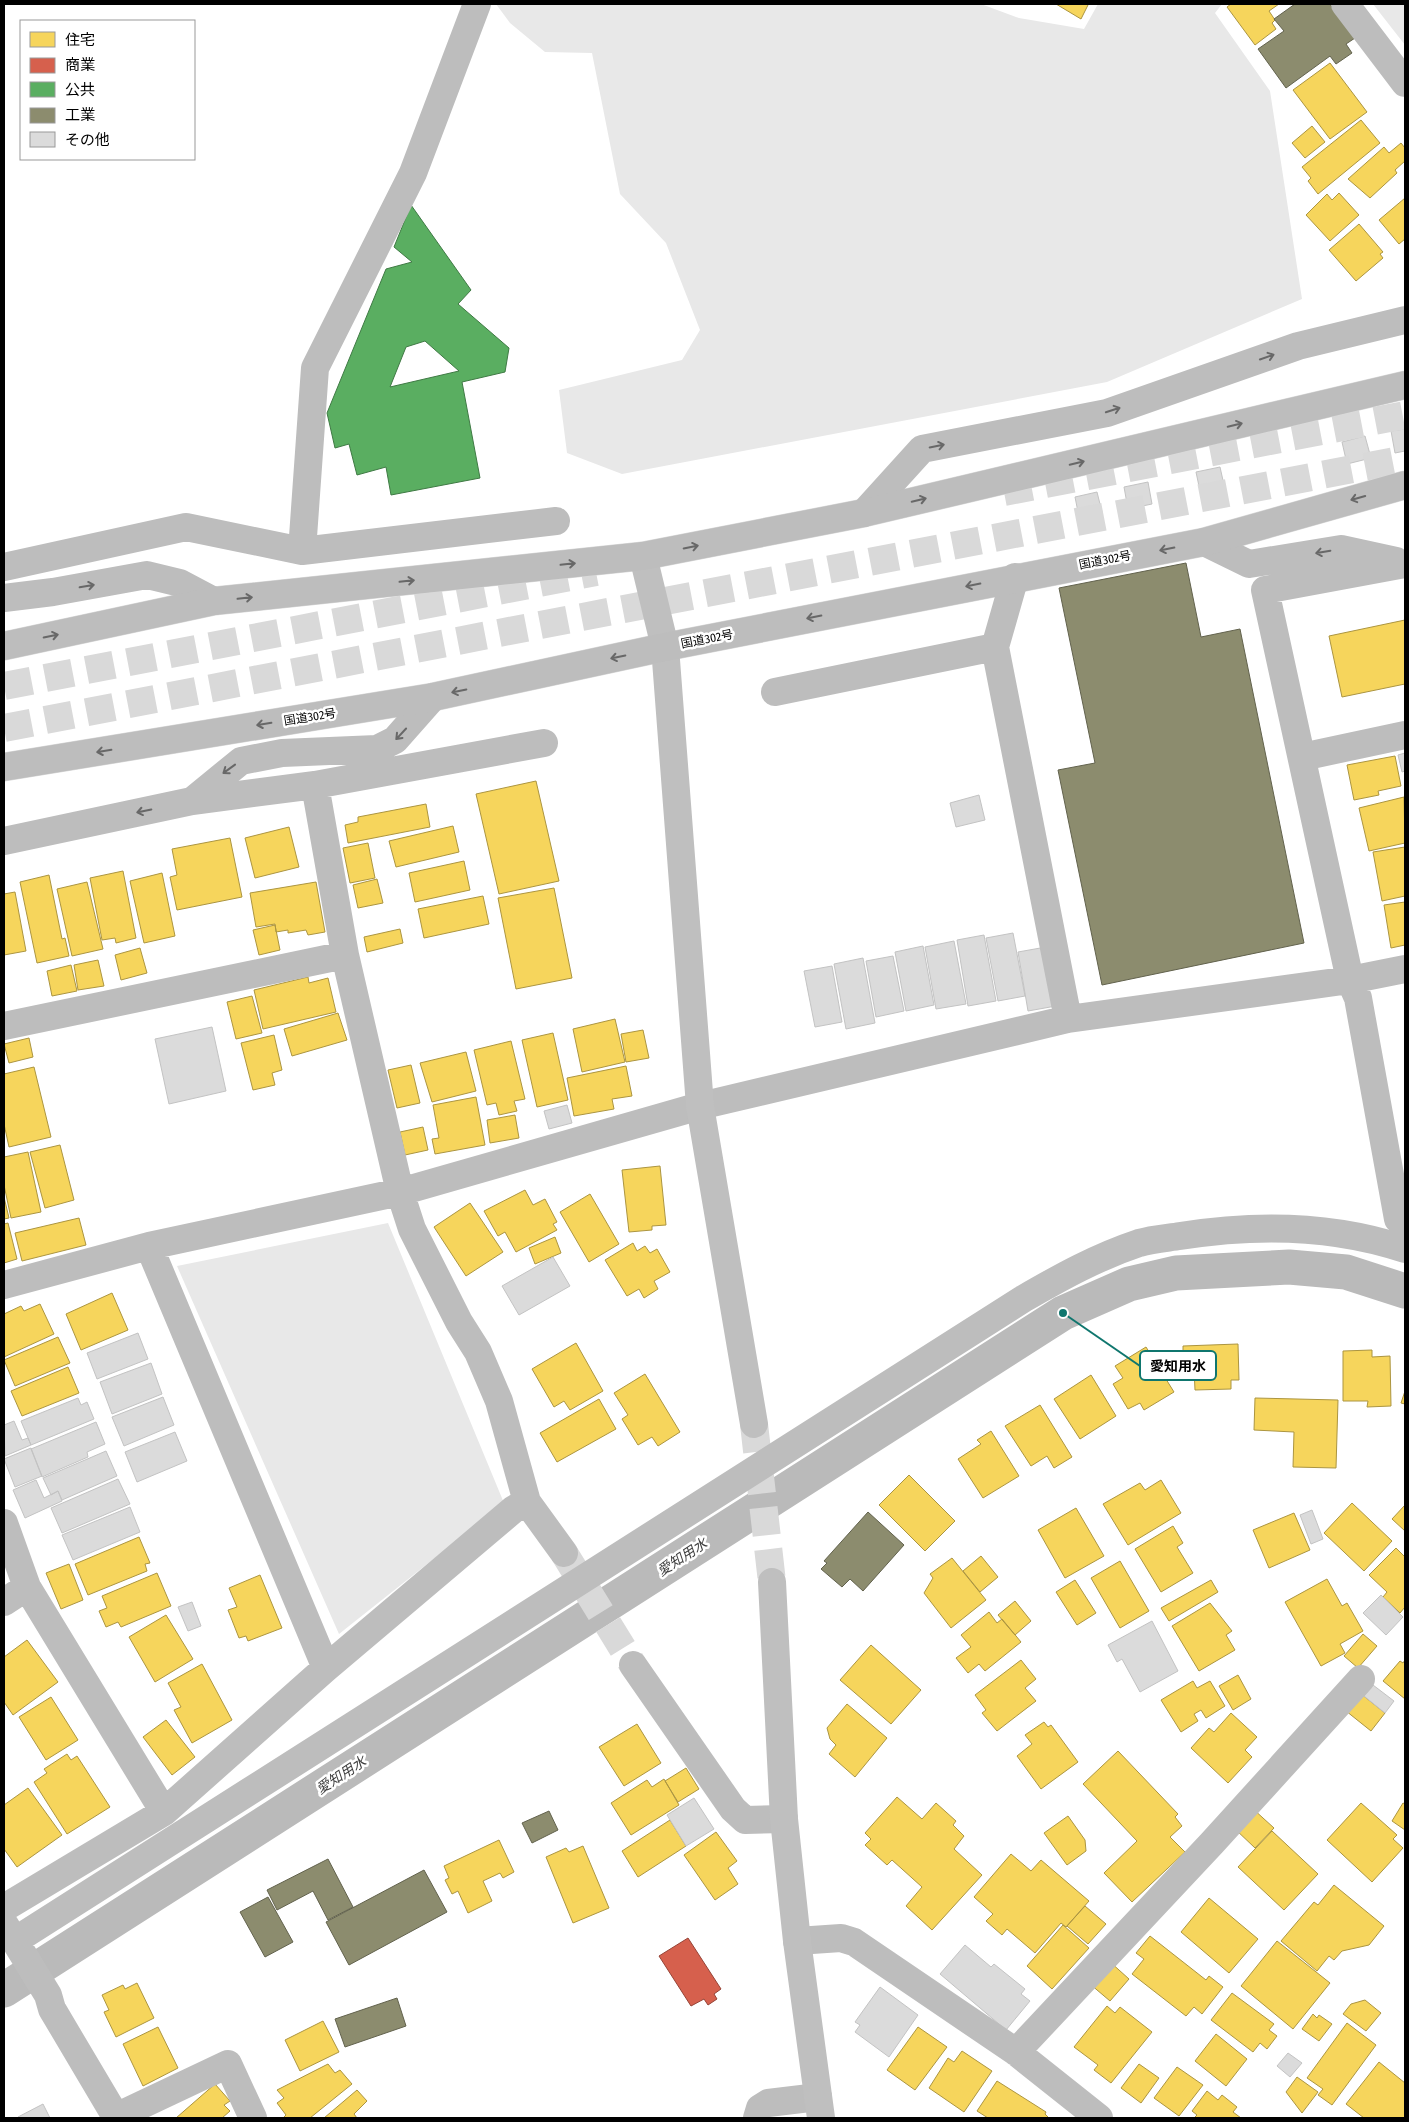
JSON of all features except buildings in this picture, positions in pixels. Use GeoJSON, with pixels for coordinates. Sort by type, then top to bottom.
{"type":"FeatureCollection","features":[{"type":"Feature","properties":{"kind":"main road"},"geometry":{"type":"LineString","coordinates":[[302,551],[315,368],[413,173],[477,4]]}},
{"type":"Feature","properties":{"kind":"main road"},"geometry":{"type":"LineString","coordinates":[[1345,4],[1405,83]]}},
{"type":"Feature","properties":{"kind":"main road"},"geometry":{"type":"LineString","coordinates":[[864,513],[922,449],[1106,413],[1298,346],[1405,320]]}},
{"type":"Feature","properties":{"kind":"main road"},"geometry":{"type":"LineString","coordinates":[[4,646],[214,601],[643,556],[864,513],[1405,385]]}},
{"type":"Feature","properties":{"kind":"main road","name":"国道302号"},"geometry":{"type":"LineString","coordinates":[[4,767],[433,697],[666,647],[1015,577],[1204,542],[1405,485]]}},
{"type":"Feature","properties":{"kind":"main road"},"geometry":{"type":"LineString","coordinates":[[7,566],[186,527],[302,551],[556,521]]}},
{"type":"Feature","properties":{"kind":"main road"},"geometry":{"type":"LineString","coordinates":[[1204,542],[1249,564],[1341,549],[1405,563]]}},
{"type":"Feature","properties":{"kind":"main road"},"geometry":{"type":"LineString","coordinates":[[1405,563],[1265,590],[1350,980],[1358,998],[1398,1219],[1405,1222]]}},
{"type":"Feature","properties":{"kind":"main road"},"geometry":{"type":"LineString","coordinates":[[7,566],[23,583],[53,592]]}},
{"type":"Feature","properties":{"kind":"main road"},"geometry":{"type":"LineString","coordinates":[[4,598],[53,592],[147,575],[180,583],[214,601]]}},
{"type":"Feature","properties":{"kind":"main road"},"geometry":{"type":"LineString","coordinates":[[1015,577],[995,647],[1068,1019]]}},
{"type":"Feature","properties":{"kind":"main road"},"geometry":{"type":"LineString","coordinates":[[775,692],[995,647]]}},
{"type":"Feature","properties":{"kind":"main road"},"geometry":{"type":"LineString","coordinates":[[192,801],[241,760],[282,753],[377,749],[395,740],[433,697]]}},
{"type":"Feature","properties":{"kind":"main road"},"geometry":{"type":"LineString","coordinates":[[1302,757],[1405,735]]}},
{"type":"Feature","properties":{"kind":"main road"},"geometry":{"type":"LineString","coordinates":[[4,841],[192,801],[315,785],[544,743]]}},
{"type":"Feature","properties":{"kind":"main road"},"geometry":{"type":"LineString","coordinates":[[315,785],[345,955],[400,1192],[412,1229],[460,1322],[478,1352],[499,1401],[527,1502],[564,1553]]}},
{"type":"Feature","properties":{"kind":"main road"},"geometry":{"type":"LineString","coordinates":[[4,1026],[345,955]]}},
{"type":"Feature","properties":{"kind":"main road"},"geometry":{"type":"LineString","coordinates":[[4,1285],[149,1246],[400,1192],[700,1106],[1068,1019],[1350,980],[1405,969]]}},
{"type":"Feature","properties":{"kind":"main road"},"geometry":{"type":"LineString","coordinates":[[253,2118],[228,2064],[116,2117],[52,2008],[48,1995],[10,1931],[1023,1299],[1084,1264],[1141,1242],[1212,1231],[1269,1227],[1332,1232],[1378,1240],[1405,1249]]}},
{"type":"Feature","properties":{"kind":"main road"},"geometry":{"type":"LineString","coordinates":[[149,1246],[326,1668]]}},
{"type":"Feature","properties":{"kind":"main road"},"geometry":{"type":"LineString","coordinates":[[4,1908],[164,1812],[326,1668],[514,1509],[527,1502]]}},
{"type":"Feature","properties":{"kind":"main road"},"geometry":{"type":"LineString","coordinates":[[4,1523],[27,1587],[164,1812]]}},
{"type":"Feature","properties":{"kind":"main road"},"geometry":{"type":"LineString","coordinates":[[4,1602],[27,1587]]}},
{"type":"Feature","properties":{"kind":"main road"},"geometry":{"type":"LineString","coordinates":[[633,1665],[733,1809],[746,1820],[784,1819]]}},
{"type":"Feature","properties":{"kind":"main road"},"geometry":{"type":"LineString","coordinates":[[1016,2052],[1212,1843],[1361,1679]]}},
{"type":"Feature","properties":{"kind":"main road"},"geometry":{"type":"LineString","coordinates":[[797,1942],[841,1938],[854,1942],[1016,2052],[1098,2118]]}},
{"type":"Feature","properties":{"kind":"main road"},"geometry":{"type":"LineString","coordinates":[[757,2118],[760,2108],[768,2103],[819,2107]]}},
{"type":"Feature","properties":{"kind":"street"},"geometry":{"type":"LineString","coordinates":[[643,556],[666,647],[700,1106],[754,1424]]}},
{"type":"Feature","properties":{"kind":"street"},"geometry":{"type":"LineString","coordinates":[[772,1582],[784,1819],[797,1942],[819,2107]]}},
{"type":"Feature","properties":{"kind":"shaded area"},"geometry":{"type":"Polygon","coordinates":[[[496,4],[981,4],[1019,18],[1084,29],[1098,4],[1222,4],[1215,13],[1270,91],[1302,299],[1107,382],[622,474],[567,453],[559,390],[682,360],[700,330],[666,243],[620,194],[592,53],[545,52],[510,23],[496,4]]]}},
{"type":"Feature","properties":{"kind":"shaded area"},"geometry":{"type":"Polygon","coordinates":[[[1373,4],[1405,4],[1405,45],[1373,4]]]}},
{"type":"Feature","properties":{"kind":"shaded area"},"geometry":{"type":"Polygon","coordinates":[[[388,1223],[504,1503],[339,1634],[177,1266],[388,1223]]]}},
{"type":"Feature","properties":{"kind":"waterway","name":"愛知用水"},"geometry":{"type":"LineString","coordinates":[[4,1990],[1063,1313],[1129,1284],[1176,1273],[1289,1267],[1346,1272],[1405,1291]]}},
{"type":"Feature","properties":{"kind":"tunnel"},"geometry":{"type":"LineString","coordinates":[[1004,492],[1405,415]]}},
{"type":"Feature","properties":{"kind":"tunnel"},"geometry":{"type":"LineString","coordinates":[[4,728],[1405,459]]}},
{"type":"Feature","properties":{"kind":"tunnel"},"geometry":{"type":"LineString","coordinates":[[4,686],[596,572]]}},
{"type":"Feature","properties":{"kind":"tunnel"},"geometry":{"type":"LineString","coordinates":[[754,1424],[772,1582]]}},
{"type":"Feature","properties":{"kind":"tunnel"},"geometry":{"type":"LineString","coordinates":[[564,1553],[633,1665]]}},
{"type":"Feature","properties":{"kind":"place","name":"愛知用水"},"geometry":{"type":"Point","coordinates":[1063,1313]}}]}
